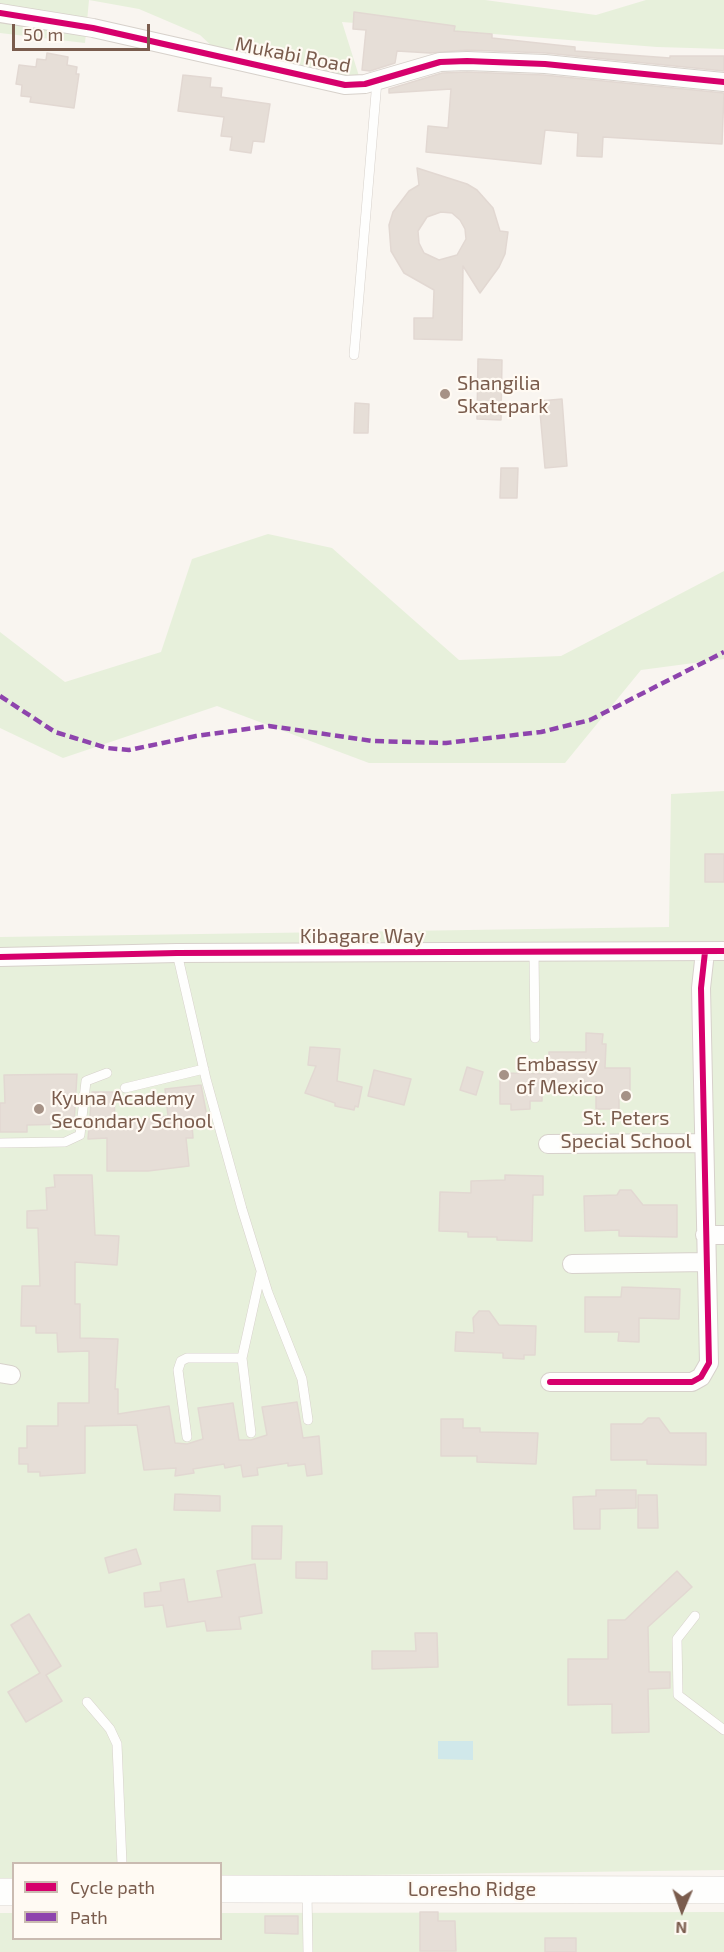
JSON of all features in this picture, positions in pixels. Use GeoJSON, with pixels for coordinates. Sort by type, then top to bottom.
{"type":"FeatureCollection","features":[{"type":"Feature","properties":{"kind":"main road","name":"Loresho Ridge"},"geometry":{"type":"LineString","coordinates":[[222,1889],[724,1890]]}},
{"type":"Feature","properties":{"kind":"street","name":"Mukabi Road"},"geometry":{"type":"LineString","coordinates":[[0,13],[93,28],[333,83],[355,85],[377,81],[440,62],[468,61],[545,64],[724,82]]}},
{"type":"Feature","properties":{"kind":"street","name":"Kibagare Way"},"geometry":{"type":"LineString","coordinates":[[0,957],[177,953],[724,951]]}},
{"type":"Feature","properties":{"kind":"street"},"geometry":{"type":"LineString","coordinates":[[550,1382],[692,1382],[701,1377],[709,1363],[700,988],[705,952]]}},
{"type":"Feature","properties":{"kind":"street"},"geometry":{"type":"LineString","coordinates":[[548,1144],[704,1143]]}},
{"type":"Feature","properties":{"kind":"street"},"geometry":{"type":"LineString","coordinates":[[705,1235],[724,1235]]}},
{"type":"Feature","properties":{"kind":"street"},"geometry":{"type":"LineString","coordinates":[[572,1264],[706,1262]]}},
{"type":"Feature","properties":{"kind":"lane"},"geometry":{"type":"LineString","coordinates":[[354,356],[377,81]]}},
{"type":"Feature","properties":{"kind":"lane"},"geometry":{"type":"LineString","coordinates":[[534,952],[536,1038]]}},
{"type":"Feature","properties":{"kind":"lane"},"geometry":{"type":"LineString","coordinates":[[177,953],[204,1069],[261,1272],[302,1379],[308,1420]]}},
{"type":"Feature","properties":{"kind":"lane"},"geometry":{"type":"LineString","coordinates":[[125,1088],[204,1069]]}},
{"type":"Feature","properties":{"kind":"lane"},"geometry":{"type":"LineString","coordinates":[[0,1143],[65,1142],[80,1135],[86,1081],[107,1072]]}},
{"type":"Feature","properties":{"kind":"lane"},"geometry":{"type":"LineString","coordinates":[[251,1433],[242,1358],[261,1272]]}},
{"type":"Feature","properties":{"kind":"lane"},"geometry":{"type":"LineString","coordinates":[[187,1437],[178,1370],[181,1361],[187,1358],[242,1358]]}},
{"type":"Feature","properties":{"kind":"lane"},"geometry":{"type":"LineString","coordinates":[[695,1616],[677,1639],[678,1695],[724,1730]]}},
{"type":"Feature","properties":{"kind":"lane"},"geometry":{"type":"LineString","coordinates":[[87,1702],[110,1729],[117,1744],[122,1862]]}},
{"type":"Feature","properties":{"kind":"lane"},"geometry":{"type":"LineString","coordinates":[[307,1888],[309,1952]]}},
{"type":"Feature","properties":{"kind":"green space"},"geometry":{"type":"Polygon","coordinates":[[[0,0],[89,0],[85,43],[0,33],[0,0]]]}},
{"type":"Feature","properties":{"kind":"green space"},"geometry":{"type":"Polygon","coordinates":[[[89,0],[485,0],[596,15],[646,0],[724,0],[724,49],[657,47],[342,22],[364,92],[229,62],[200,35],[139,9],[89,0]]]}},
{"type":"Feature","properties":{"kind":"green space"},"geometry":{"type":"Polygon","coordinates":[[[268,534],[332,548],[459,660],[561,656],[724,571],[724,659],[641,670],[565,763],[369,763],[217,706],[63,758],[0,728],[0,632],[65,682],[161,652],[192,559],[268,534]]]}},
{"type":"Feature","properties":{"kind":"green space"},"geometry":{"type":"Polygon","coordinates":[[[724,791],[724,1870],[222,1877],[222,1862],[12,1862],[12,1880],[0,1880],[0,937],[669,927],[671,794],[724,791]]]}},
{"type":"Feature","properties":{"kind":"green space"},"geometry":{"type":"Polygon","coordinates":[[[724,1912],[724,1952],[0,1952],[0,1913],[12,1913],[12,1940],[222,1940],[222,1913],[724,1912]]]}},
{"type":"Feature","properties":{"kind":"water"},"geometry":{"type":"Polygon","coordinates":[[[438,1741],[473,1741],[473,1760],[438,1759],[438,1741]]]}},
{"type":"Feature","properties":{"kind":"building"},"geometry":{"type":"Polygon","coordinates":[[[354,12],[455,26],[454,31],[492,34],[492,38],[575,47],[575,51],[670,58],[670,56],[724,56],[724,71],[546,53],[467,50],[430,53],[397,51],[395,63],[370,71],[362,70],[366,30],[353,29],[354,12]]]}},
{"type":"Feature","properties":{"kind":"building"},"geometry":{"type":"Polygon","coordinates":[[[47,53],[68,57],[67,65],[77,67],[76,74],[79,74],[74,108],[30,102],[31,97],[21,96],[22,85],[16,84],[19,65],[36,67],[37,59],[46,60],[47,53]]]}},
{"type":"Feature","properties":{"kind":"building"},"geometry":{"type":"Polygon","coordinates":[[[442,73],[544,75],[724,93],[722,144],[603,137],[602,157],[577,156],[578,133],[545,130],[541,164],[426,152],[428,126],[448,128],[451,89],[389,93],[389,89],[442,73]]]}},
{"type":"Feature","properties":{"kind":"building"},"geometry":{"type":"Polygon","coordinates":[[[183,75],[211,78],[210,87],[222,88],[221,97],[270,104],[264,142],[253,141],[251,153],[230,150],[232,137],[221,136],[224,117],[178,111],[183,75]]]}},
{"type":"Feature","properties":{"kind":"building"},"geometry":{"type":"Polygon","coordinates":[[[417,168],[467,184],[477,190],[493,208],[500,231],[508,232],[505,254],[499,267],[480,293],[463,266],[462,340],[414,339],[414,318],[433,318],[434,290],[404,273],[391,251],[389,225],[393,212],[409,191],[419,185],[417,168]],[[441,212],[427,217],[418,231],[419,243],[424,253],[439,260],[457,255],[466,239],[465,229],[452,213],[441,212]]]}},
{"type":"Feature","properties":{"kind":"building"},"geometry":{"type":"Polygon","coordinates":[[[478,359],[502,360],[501,420],[477,419],[478,359]]]}},
{"type":"Feature","properties":{"kind":"building"},"geometry":{"type":"Polygon","coordinates":[[[562,399],[567,466],[545,468],[539,401],[562,399]]]}},
{"type":"Feature","properties":{"kind":"building"},"geometry":{"type":"Polygon","coordinates":[[[355,403],[369,404],[368,433],[354,433],[355,403]]]}},
{"type":"Feature","properties":{"kind":"building"},"geometry":{"type":"Polygon","coordinates":[[[501,468],[518,468],[517,498],[500,498],[501,468]]]}},
{"type":"Feature","properties":{"kind":"building"},"geometry":{"type":"Polygon","coordinates":[[[705,854],[724,854],[724,882],[705,882],[705,854]]]}},
{"type":"Feature","properties":{"kind":"building"},"geometry":{"type":"Polygon","coordinates":[[[586,1033],[603,1034],[602,1044],[606,1044],[605,1068],[630,1068],[630,1095],[619,1095],[619,1109],[596,1109],[596,1082],[566,1082],[566,1093],[542,1093],[542,1101],[530,1101],[530,1109],[511,1110],[511,1104],[500,1104],[500,1073],[549,1074],[549,1052],[586,1052],[586,1033]]]}},
{"type":"Feature","properties":{"kind":"building"},"geometry":{"type":"Polygon","coordinates":[[[310,1047],[340,1049],[337,1081],[362,1087],[358,1107],[355,1106],[354,1110],[335,1106],[335,1103],[305,1093],[316,1066],[308,1065],[310,1047]]]}},
{"type":"Feature","properties":{"kind":"building"},"geometry":{"type":"Polygon","coordinates":[[[467,1067],[483,1072],[476,1095],[460,1090],[467,1067]]]}},
{"type":"Feature","properties":{"kind":"building"},"geometry":{"type":"Polygon","coordinates":[[[374,1070],[411,1079],[404,1105],[368,1096],[374,1070]]]}},
{"type":"Feature","properties":{"kind":"building","name":"Kyuna Academy Secondary School"},"geometry":{"type":"Polygon","coordinates":[[[77,1074],[74,1124],[27,1125],[27,1132],[0,1132],[0,1103],[5,1103],[4,1075],[77,1074]]]}},
{"type":"Feature","properties":{"kind":"building"},"geometry":{"type":"Polygon","coordinates":[[[201,1085],[208,1122],[192,1125],[193,1138],[186,1138],[189,1166],[148,1171],[107,1171],[107,1138],[88,1139],[92,1092],[114,1092],[115,1123],[168,1116],[165,1089],[201,1085]]]}},
{"type":"Feature","properties":{"kind":"building"},"geometry":{"type":"Polygon","coordinates":[[[54,1175],[92,1175],[95,1235],[119,1236],[117,1265],[75,1262],[75,1304],[80,1304],[80,1338],[118,1339],[115,1389],[118,1389],[118,1414],[169,1406],[175,1443],[187,1444],[203,1439],[198,1408],[233,1403],[239,1440],[251,1440],[267,1435],[262,1407],[297,1402],[303,1438],[319,1436],[322,1474],[307,1476],[305,1464],[288,1466],[288,1463],[257,1468],[258,1475],[243,1477],[241,1465],[225,1468],[224,1464],[193,1469],[194,1473],[175,1476],[176,1468],[144,1470],[137,1425],[85,1426],[85,1473],[40,1476],[40,1472],[28,1472],[28,1464],[19,1464],[19,1448],[27,1448],[27,1426],[58,1426],[58,1403],[89,1403],[89,1351],[58,1352],[57,1333],[36,1333],[36,1326],[21,1326],[22,1286],[40,1286],[38,1228],[27,1228],[27,1211],[47,1210],[46,1188],[55,1187],[54,1175]]]}},
{"type":"Feature","properties":{"kind":"building"},"geometry":{"type":"Polygon","coordinates":[[[505,1175],[543,1176],[543,1195],[533,1195],[532,1241],[497,1240],[497,1237],[468,1237],[468,1232],[439,1231],[440,1192],[471,1193],[471,1181],[505,1180],[505,1175]]]}},
{"type":"Feature","properties":{"kind":"building"},"geometry":{"type":"Polygon","coordinates":[[[620,1190],[631,1190],[643,1205],[677,1205],[677,1237],[619,1236],[619,1230],[585,1231],[584,1196],[617,1195],[620,1190]]]}},
{"type":"Feature","properties":{"kind":"building"},"geometry":{"type":"Polygon","coordinates":[[[622,1287],[680,1289],[679,1319],[639,1318],[639,1342],[618,1341],[619,1332],[585,1332],[585,1297],[621,1297],[622,1287]]]}},
{"type":"Feature","properties":{"kind":"building"},"geometry":{"type":"Polygon","coordinates":[[[479,1311],[489,1311],[499,1325],[536,1326],[535,1355],[524,1355],[524,1359],[503,1358],[503,1353],[455,1351],[456,1332],[474,1333],[473,1318],[479,1311]]]}},
{"type":"Feature","properties":{"kind":"building"},"geometry":{"type":"Polygon","coordinates":[[[648,1418],[659,1418],[670,1433],[706,1433],[706,1465],[647,1464],[647,1460],[611,1460],[611,1424],[642,1424],[648,1418]]]}},
{"type":"Feature","properties":{"kind":"building"},"geometry":{"type":"Polygon","coordinates":[[[441,1419],[463,1419],[463,1428],[480,1428],[480,1432],[538,1433],[536,1464],[477,1462],[477,1456],[441,1456],[441,1419]]]}},
{"type":"Feature","properties":{"kind":"building"},"geometry":{"type":"Polygon","coordinates":[[[596,1490],[636,1490],[636,1508],[600,1509],[600,1529],[574,1529],[573,1497],[596,1496],[596,1490]]]}},
{"type":"Feature","properties":{"kind":"building"},"geometry":{"type":"Polygon","coordinates":[[[175,1494],[220,1496],[220,1511],[174,1510],[175,1494]]]}},
{"type":"Feature","properties":{"kind":"building"},"geometry":{"type":"Polygon","coordinates":[[[638,1495],[657,1495],[658,1528],[638,1528],[638,1495]]]}},
{"type":"Feature","properties":{"kind":"building"},"geometry":{"type":"Polygon","coordinates":[[[252,1526],[282,1526],[281,1559],[252,1559],[252,1526]]]}},
{"type":"Feature","properties":{"kind":"building"},"geometry":{"type":"Polygon","coordinates":[[[136,1549],[141,1564],[109,1573],[105,1558],[136,1549]]]}},
{"type":"Feature","properties":{"kind":"building"},"geometry":{"type":"Polygon","coordinates":[[[296,1562],[327,1562],[327,1579],[296,1578],[296,1562]]]}},
{"type":"Feature","properties":{"kind":"building"},"geometry":{"type":"Polygon","coordinates":[[[255,1564],[262,1613],[239,1617],[241,1629],[207,1631],[205,1621],[167,1627],[163,1605],[145,1607],[144,1593],[161,1591],[160,1583],[184,1579],[188,1602],[222,1597],[217,1571],[255,1564]]]}},
{"type":"Feature","properties":{"kind":"building"},"geometry":{"type":"Polygon","coordinates":[[[677,1571],[692,1587],[648,1627],[649,1672],[670,1672],[670,1688],[648,1689],[649,1732],[612,1733],[612,1704],[568,1705],[568,1659],[608,1659],[608,1620],[625,1620],[677,1571]]]}},
{"type":"Feature","properties":{"kind":"building"},"geometry":{"type":"Polygon","coordinates":[[[29,1614],[61,1666],[46,1675],[62,1701],[26,1722],[8,1692],[40,1673],[11,1625],[29,1614]]]}},
{"type":"Feature","properties":{"kind":"building"},"geometry":{"type":"Polygon","coordinates":[[[415,1633],[437,1633],[438,1667],[372,1669],[372,1651],[416,1651],[415,1633]]]}},
{"type":"Feature","properties":{"kind":"building"},"geometry":{"type":"Polygon","coordinates":[[[420,1912],[438,1912],[438,1921],[455,1921],[456,1951],[420,1951],[420,1912]]]}},
{"type":"Feature","properties":{"kind":"building"},"geometry":{"type":"Polygon","coordinates":[[[265,1916],[298,1916],[298,1934],[265,1933],[265,1916]]]}},
{"type":"Feature","properties":{"kind":"building"},"geometry":{"type":"Polygon","coordinates":[[[545,1938],[576,1938],[576,1952],[545,1952],[545,1938]]]}},
{"type":"Feature","properties":{"kind":"marked path"},"geometry":{"type":"LineString","coordinates":[[0,696],[55,732],[107,748],[129,750],[196,736],[269,726],[373,741],[446,743],[541,732],[590,720],[724,652]]}},
{"type":"Feature","properties":{"kind":"cycle path"},"geometry":{"type":"LineString","coordinates":[[0,13],[93,28],[345,85],[365,84],[440,62],[467,61],[545,64],[724,82]]}},
{"type":"Feature","properties":{"kind":"cycle path"},"geometry":{"type":"LineString","coordinates":[[0,957],[177,953],[724,951]]}},
{"type":"Feature","properties":{"kind":"cycle path"},"geometry":{"type":"LineString","coordinates":[[550,1382],[692,1382],[701,1377],[709,1363],[701,988],[705,952]]}},
{"type":"Feature","properties":{"kind":"place","name":"Shangilia Skatepark"},"geometry":{"type":"Point","coordinates":[445,394]}},
{"type":"Feature","properties":{"kind":"place","name":"Embassy of Mexico"},"geometry":{"type":"Point","coordinates":[504,1075]}},
{"type":"Feature","properties":{"kind":"place","name":"St. Peters Special School"},"geometry":{"type":"Point","coordinates":[626,1096]}},
{"type":"Feature","properties":{"kind":"place","name":"Kyuna Academy Secondary School"},"geometry":{"type":"Point","coordinates":[39,1109]}}]}
